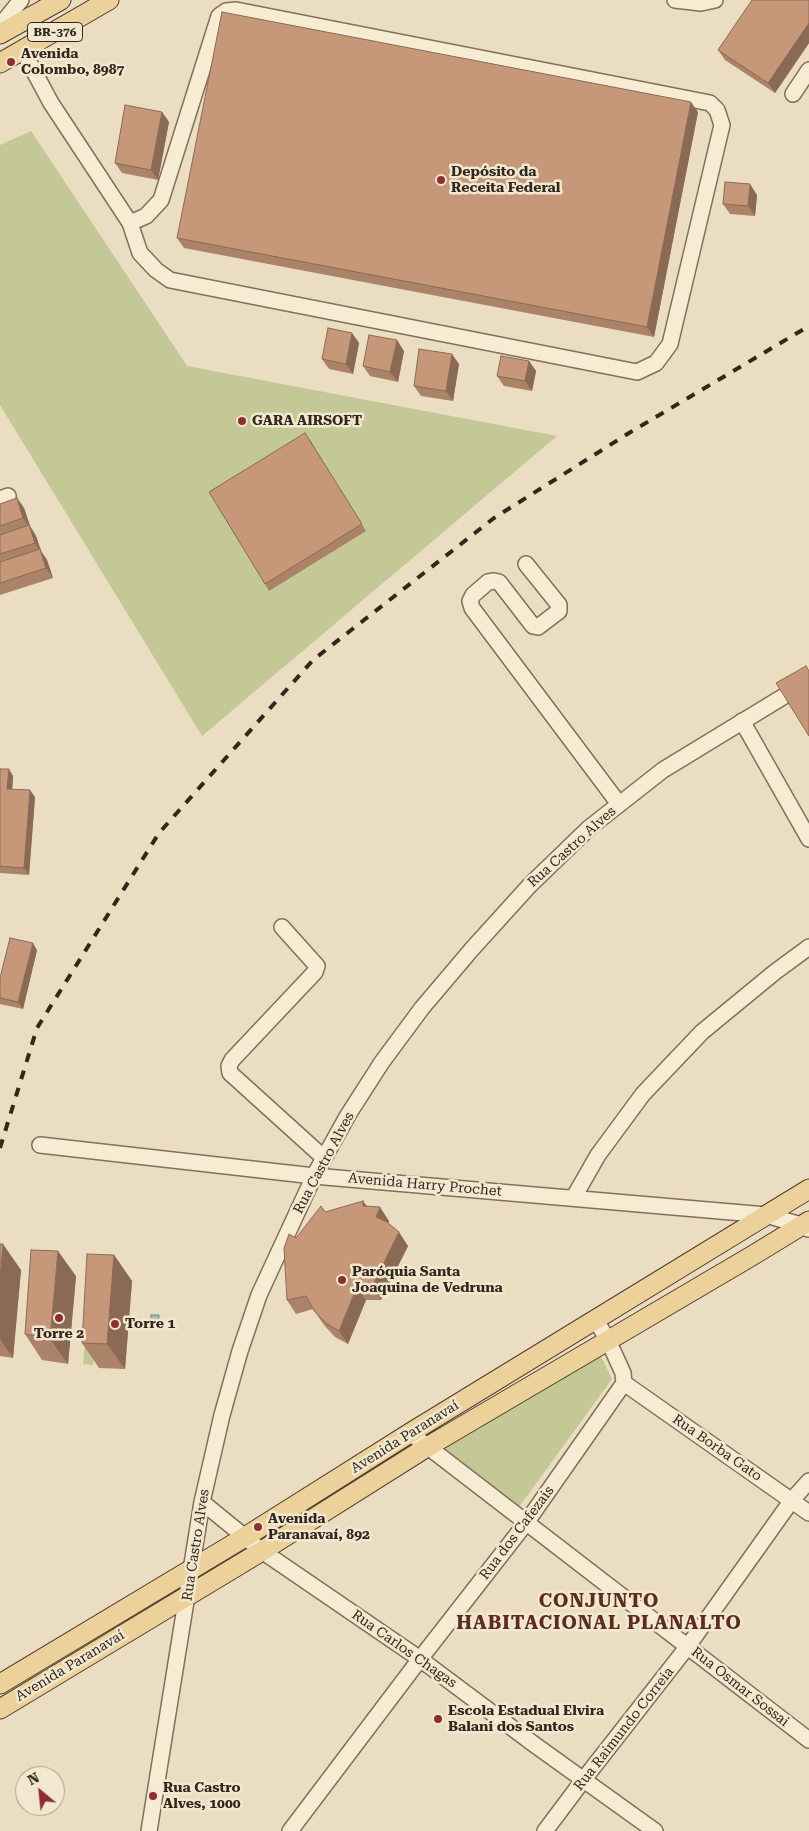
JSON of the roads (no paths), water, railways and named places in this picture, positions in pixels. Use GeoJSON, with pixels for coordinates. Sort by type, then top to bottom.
{"type":"FeatureCollection","features":[{"type":"Feature","properties":{"kind":"main road","name":"BR-376"},"geometry":{"type":"LineString","coordinates":[[0,34],[61,0]]}},
{"type":"Feature","properties":{"kind":"main road","name":"BR-376"},"geometry":{"type":"LineString","coordinates":[[2,63],[109,0]]}},
{"type":"Feature","properties":{"kind":"main road","name":"Avenida Paranavaí"},"geometry":{"type":"LineString","coordinates":[[0,1684],[245,1538],[410,1433],[809,1189]]}},
{"type":"Feature","properties":{"kind":"main road","name":"Avenida Paranavaí"},"geometry":{"type":"LineString","coordinates":[[0,1709],[262,1551],[427,1447],[806,1225]]}},
{"type":"Feature","properties":{"kind":"street"},"geometry":{"type":"LineString","coordinates":[[0,26],[21,0]]}},
{"type":"Feature","properties":{"kind":"street"},"geometry":{"type":"LineString","coordinates":[[675,0],[701,3],[715,0]]}},
{"type":"Feature","properties":{"kind":"street"},"geometry":{"type":"LineString","coordinates":[[23,51],[51,103],[130,223],[140,253],[156,270],[170,280],[637,372],[656,363],[670,344],[722,125],[717,110],[710,103],[236,10],[226,11],[219,16],[161,200],[146,216],[130,223]]}},
{"type":"Feature","properties":{"kind":"street"},"geometry":{"type":"LineString","coordinates":[[793,94],[809,70]]}},
{"type":"Feature","properties":{"kind":"street"},"geometry":{"type":"LineString","coordinates":[[526,564],[558,605],[558,611],[538,627],[533,626],[499,582],[494,581],[488,582],[473,595],[470,601],[472,608],[619,804]]}},
{"type":"Feature","properties":{"kind":"street","name":"Rua Castro Alves"},"geometry":{"type":"LineString","coordinates":[[149,1831],[202,1502],[222,1414],[256,1304],[314,1176],[348,1115],[382,1062],[422,1008],[530,885],[588,828],[663,770],[809,681]]}},
{"type":"Feature","properties":{"kind":"street"},"geometry":{"type":"LineString","coordinates":[[742,722],[809,839]]}},
{"type":"Feature","properties":{"kind":"street"},"geometry":{"type":"LineString","coordinates":[[282,927],[316,966],[315,972],[232,1060],[229,1066],[230,1073],[324,1158]]}},
{"type":"Feature","properties":{"kind":"street"},"geometry":{"type":"LineString","coordinates":[[574,1197],[598,1154],[643,1094],[702,1032],[775,972],[809,947]]}},
{"type":"Feature","properties":{"kind":"street","name":"Avenida Harry Prochet"},"geometry":{"type":"LineString","coordinates":[[40,1145],[314,1176],[766,1215],[806,1225]]}},
{"type":"Feature","properties":{"kind":"street"},"geometry":{"type":"LineString","coordinates":[[595,1319],[608,1340],[623,1373],[624,1383]]}},
{"type":"Feature","properties":{"kind":"street","name":"Rua Borba Gato"},"geometry":{"type":"LineString","coordinates":[[624,1383],[809,1513]]}},
{"type":"Feature","properties":{"kind":"street","name":"Rua dos Cafezais"},"geometry":{"type":"LineString","coordinates":[[290,1831],[526,1523],[624,1383]]}},
{"type":"Feature","properties":{"kind":"street","name":"Rua Osmar Sossai"},"geometry":{"type":"LineString","coordinates":[[410,1433],[809,1740]]}},
{"type":"Feature","properties":{"kind":"street","name":"Rua Raimundo Correia"},"geometry":{"type":"LineString","coordinates":[[545,1831],[688,1646],[792,1500],[809,1481]]}},
{"type":"Feature","properties":{"kind":"street","name":"Rua Carlos Chagas"},"geometry":{"type":"LineString","coordinates":[[202,1502],[262,1551],[420,1659],[655,1831]]}},
{"type":"Feature","properties":{"kind":"water"},"geometry":{"type":"Polygon","coordinates":[[[151,1315],[159,1315],[158,1328],[150,1328],[151,1315]]]}},
{"type":"Feature","properties":{"kind":"railway"},"geometry":{"type":"LineString","coordinates":[[0,1148],[37,1028],[159,833],[313,660],[494,518],[629,433],[809,326]]}},
{"type":"Feature","properties":{"kind":"place","name":"Avenida Colombo, 8987"},"geometry":{"type":"Point","coordinates":[11,62]}},
{"type":"Feature","properties":{"kind":"place","name":"Depósito da Receita Federal"},"geometry":{"type":"Point","coordinates":[441,180]}},
{"type":"Feature","properties":{"kind":"place","name":"GARA AIRSOFT"},"geometry":{"type":"Point","coordinates":[242,421]}},
{"type":"Feature","properties":{"kind":"place","name":"Paróquia Santa Joaquina de Vedruna"},"geometry":{"type":"Point","coordinates":[342,1280]}},
{"type":"Feature","properties":{"kind":"place","name":"Torre 2"},"geometry":{"type":"Point","coordinates":[59,1318]}},
{"type":"Feature","properties":{"kind":"place","name":"Torre 1"},"geometry":{"type":"Point","coordinates":[115,1324]}},
{"type":"Feature","properties":{"kind":"place","name":"Avenida Paranavaí, 892"},"geometry":{"type":"Point","coordinates":[258,1527]}},
{"type":"Feature","properties":{"kind":"place","name":"Escola Estadual Elvira Balani dos Santos"},"geometry":{"type":"Point","coordinates":[438,1719]}},
{"type":"Feature","properties":{"kind":"place","name":"Rua Castro Alves, 1000"},"geometry":{"type":"Point","coordinates":[153,1796]}},
{"type":"Feature","properties":{"kind":"district","name":"CONJUNTO HABITACIONAL PLANALTO"},"geometry":{"type":"Point","coordinates":[599,1612]}}]}
